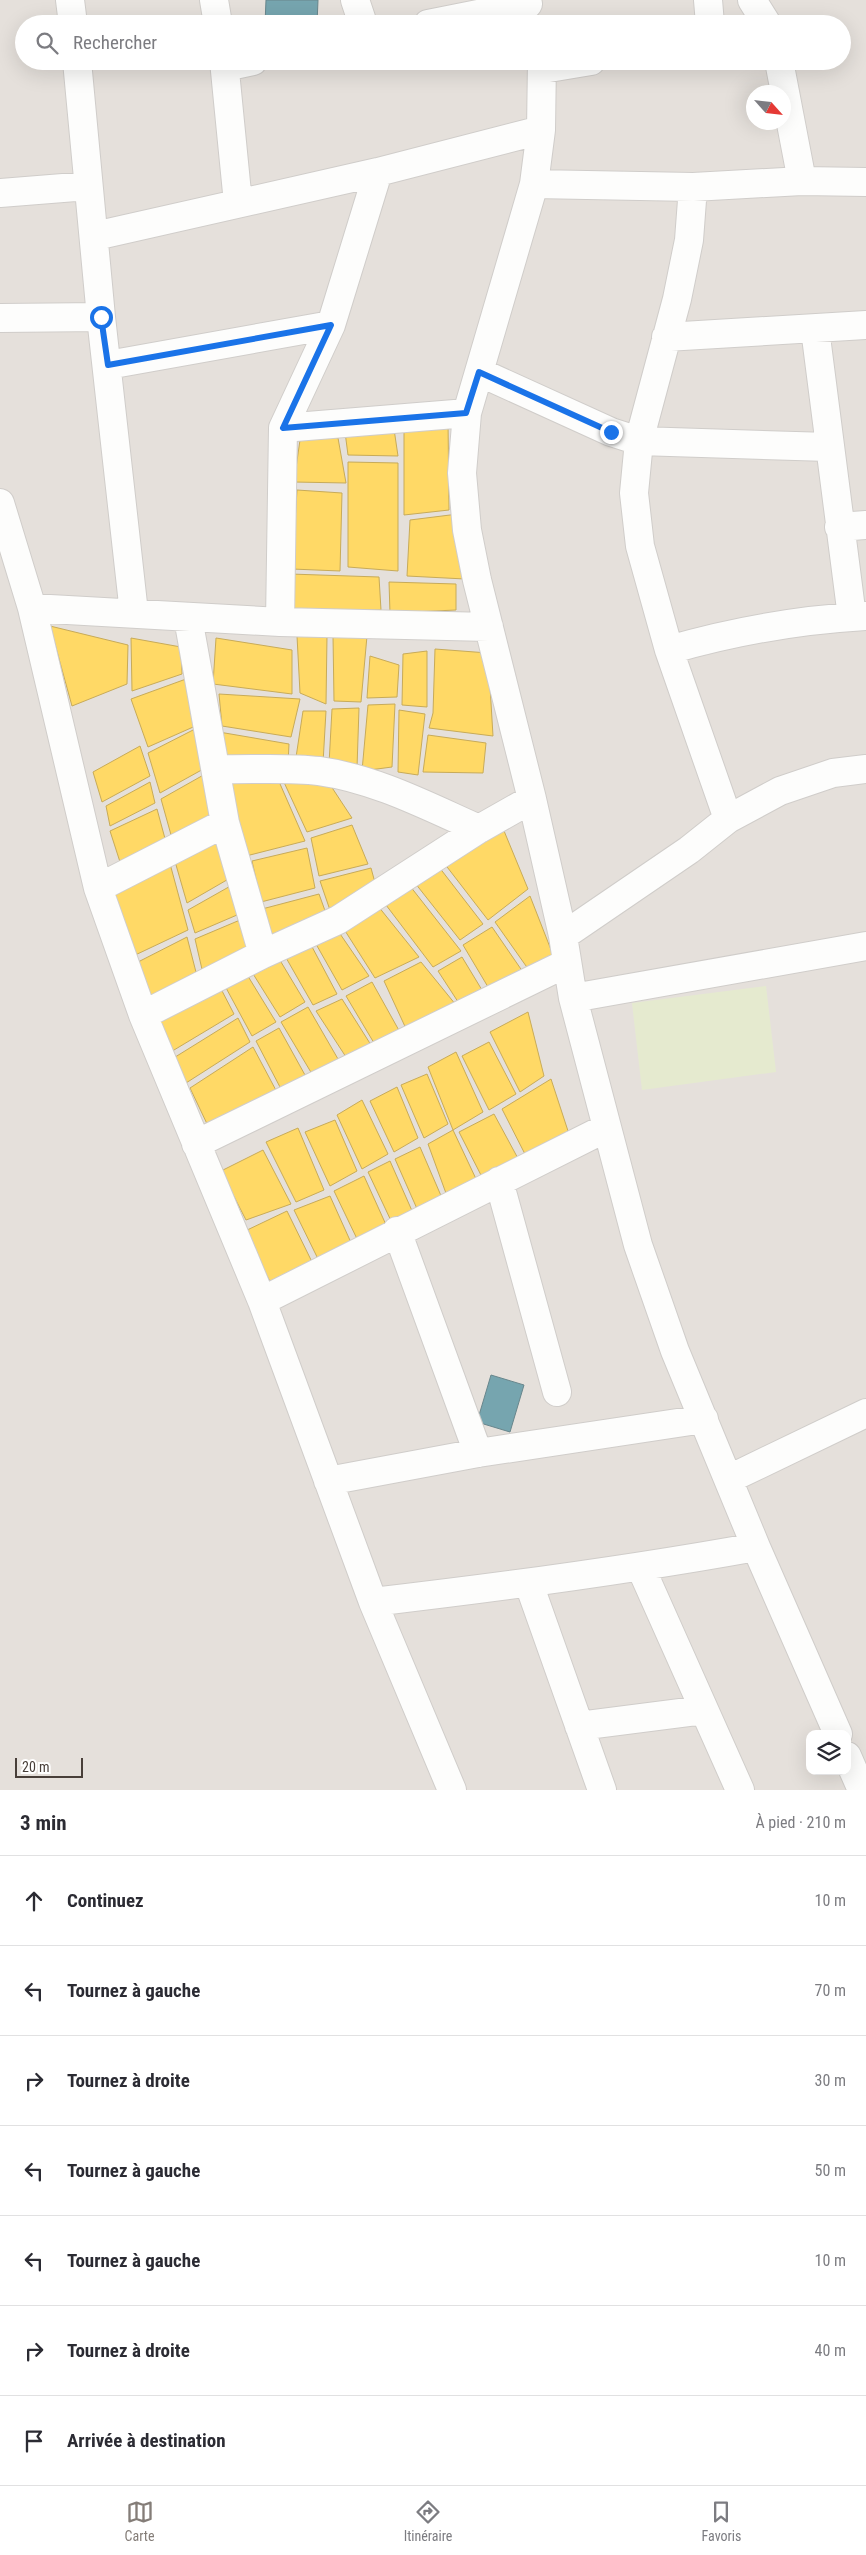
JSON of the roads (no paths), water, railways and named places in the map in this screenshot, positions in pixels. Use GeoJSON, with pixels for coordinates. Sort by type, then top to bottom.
{"type":"FeatureCollection","features":[{"type":"Feature","properties":{"kind":"street"},"geometry":{"type":"LineString","coordinates":[[70,0],[72,15]]}},
{"type":"Feature","properties":{"kind":"street"},"geometry":{"type":"LineString","coordinates":[[214,0],[216,15]]}},
{"type":"Feature","properties":{"kind":"street"},"geometry":{"type":"LineString","coordinates":[[355,0],[360,15]]}},
{"type":"Feature","properties":{"kind":"street"},"geometry":{"type":"LineString","coordinates":[[708,0],[709,15]]}},
{"type":"Feature","properties":{"kind":"street"},"geometry":{"type":"LineString","coordinates":[[752,0],[761,15]]}},
{"type":"Feature","properties":{"kind":"street"},"geometry":{"type":"LineString","coordinates":[[489,15],[530,9]]}},
{"type":"Feature","properties":{"kind":"street"},"geometry":{"type":"LineString","coordinates":[[78,70],[88,186],[95,236],[101,317],[108,365],[134,613]]}},
{"type":"Feature","properties":{"kind":"street"},"geometry":{"type":"LineString","coordinates":[[225,70],[238,203]]}},
{"type":"Feature","properties":{"kind":"street"},"geometry":{"type":"LineString","coordinates":[[543,70],[541,130],[534,184],[466,413],[462,473],[467,530],[532,799],[563,936],[573,998],[638,1245],[675,1351],[756,1547],[836,1730]]}},
{"type":"Feature","properties":{"kind":"street"},"geometry":{"type":"LineString","coordinates":[[781,70],[802,181]]}},
{"type":"Feature","properties":{"kind":"street"},"geometry":{"type":"LineString","coordinates":[[95,236],[378,172],[541,130]]}},
{"type":"Feature","properties":{"kind":"street"},"geometry":{"type":"LineString","coordinates":[[280,622],[283,428],[331,325],[378,172]]}},
{"type":"Feature","properties":{"kind":"street"},"geometry":{"type":"LineString","coordinates":[[534,184],[693,187],[802,181],[866,182]]}},
{"type":"Feature","properties":{"kind":"street"},"geometry":{"type":"LineString","coordinates":[[0,193],[88,186]]}},
{"type":"Feature","properties":{"kind":"street"},"geometry":{"type":"LineString","coordinates":[[693,187],[689,240],[677,299],[639,440],[634,493],[640,546],[669,650],[728,819]]}},
{"type":"Feature","properties":{"kind":"street"},"geometry":{"type":"LineString","coordinates":[[0,318],[101,317]]}},
{"type":"Feature","properties":{"kind":"street"},"geometry":{"type":"LineString","coordinates":[[108,365],[331,325]]}},
{"type":"Feature","properties":{"kind":"street"},"geometry":{"type":"LineString","coordinates":[[666,337],[866,326]]}},
{"type":"Feature","properties":{"kind":"street"},"geometry":{"type":"LineString","coordinates":[[669,650],[716,636],[785,623],[859,616],[839,527],[815,329]]}},
{"type":"Feature","properties":{"kind":"street"},"geometry":{"type":"LineString","coordinates":[[479,372],[611,432],[639,440],[829,447]]}},
{"type":"Feature","properties":{"kind":"street"},"geometry":{"type":"LineString","coordinates":[[283,428],[466,413]]}},
{"type":"Feature","properties":{"kind":"street"},"geometry":{"type":"LineString","coordinates":[[0,503],[32,608],[98,888],[143,1015],[262,1301],[373,1602],[452,1790]]}},
{"type":"Feature","properties":{"kind":"street"},"geometry":{"type":"LineString","coordinates":[[839,527],[866,525]]}},
{"type":"Feature","properties":{"kind":"street"},"geometry":{"type":"LineString","coordinates":[[32,608],[280,622],[489,627]]}},
{"type":"Feature","properties":{"kind":"street"},"geometry":{"type":"LineString","coordinates":[[188,618],[225,823],[263,954]]}},
{"type":"Feature","properties":{"kind":"street"},"geometry":{"type":"LineString","coordinates":[[216,769],[317,771],[354,778],[392,791],[479,829]]}},
{"type":"Feature","properties":{"kind":"street"},"geometry":{"type":"LineString","coordinates":[[563,936],[689,850],[728,819],[780,791],[833,773],[866,769]]}},
{"type":"Feature","properties":{"kind":"street"},"geometry":{"type":"LineString","coordinates":[[143,1015],[263,954],[338,920],[479,829],[532,799]]}},
{"type":"Feature","properties":{"kind":"street"},"geometry":{"type":"LineString","coordinates":[[98,888],[225,823]]}},
{"type":"Feature","properties":{"kind":"street"},"geometry":{"type":"LineString","coordinates":[[573,998],[866,946]]}},
{"type":"Feature","properties":{"kind":"street"},"geometry":{"type":"LineString","coordinates":[[196,1144],[567,964]]}},
{"type":"Feature","properties":{"kind":"street"},"geometry":{"type":"LineString","coordinates":[[262,1301],[606,1128]]}},
{"type":"Feature","properties":{"kind":"street"},"geometry":{"type":"LineString","coordinates":[[499,1182],[557,1392]]}},
{"type":"Feature","properties":{"kind":"street"},"geometry":{"type":"LineString","coordinates":[[397,1232],[478,1453]]}},
{"type":"Feature","properties":{"kind":"street"},"geometry":{"type":"LineString","coordinates":[[729,1479],[866,1413]]}},
{"type":"Feature","properties":{"kind":"street"},"geometry":{"type":"LineString","coordinates":[[328,1481],[478,1453],[704,1419]]}},
{"type":"Feature","properties":{"kind":"street"},"geometry":{"type":"LineString","coordinates":[[373,1602],[529,1584],[641,1568],[756,1547]]}},
{"type":"Feature","properties":{"kind":"street"},"geometry":{"type":"LineString","coordinates":[[641,1568],[740,1790]]}},
{"type":"Feature","properties":{"kind":"street"},"geometry":{"type":"LineString","coordinates":[[529,1584],[602,1790]]}},
{"type":"Feature","properties":{"kind":"street"},"geometry":{"type":"LineString","coordinates":[[579,1726],[704,1710]]}},
{"type":"Feature","properties":{"kind":"street"},"geometry":{"type":"LineString","coordinates":[[851,1765],[862,1790]]}}]}
